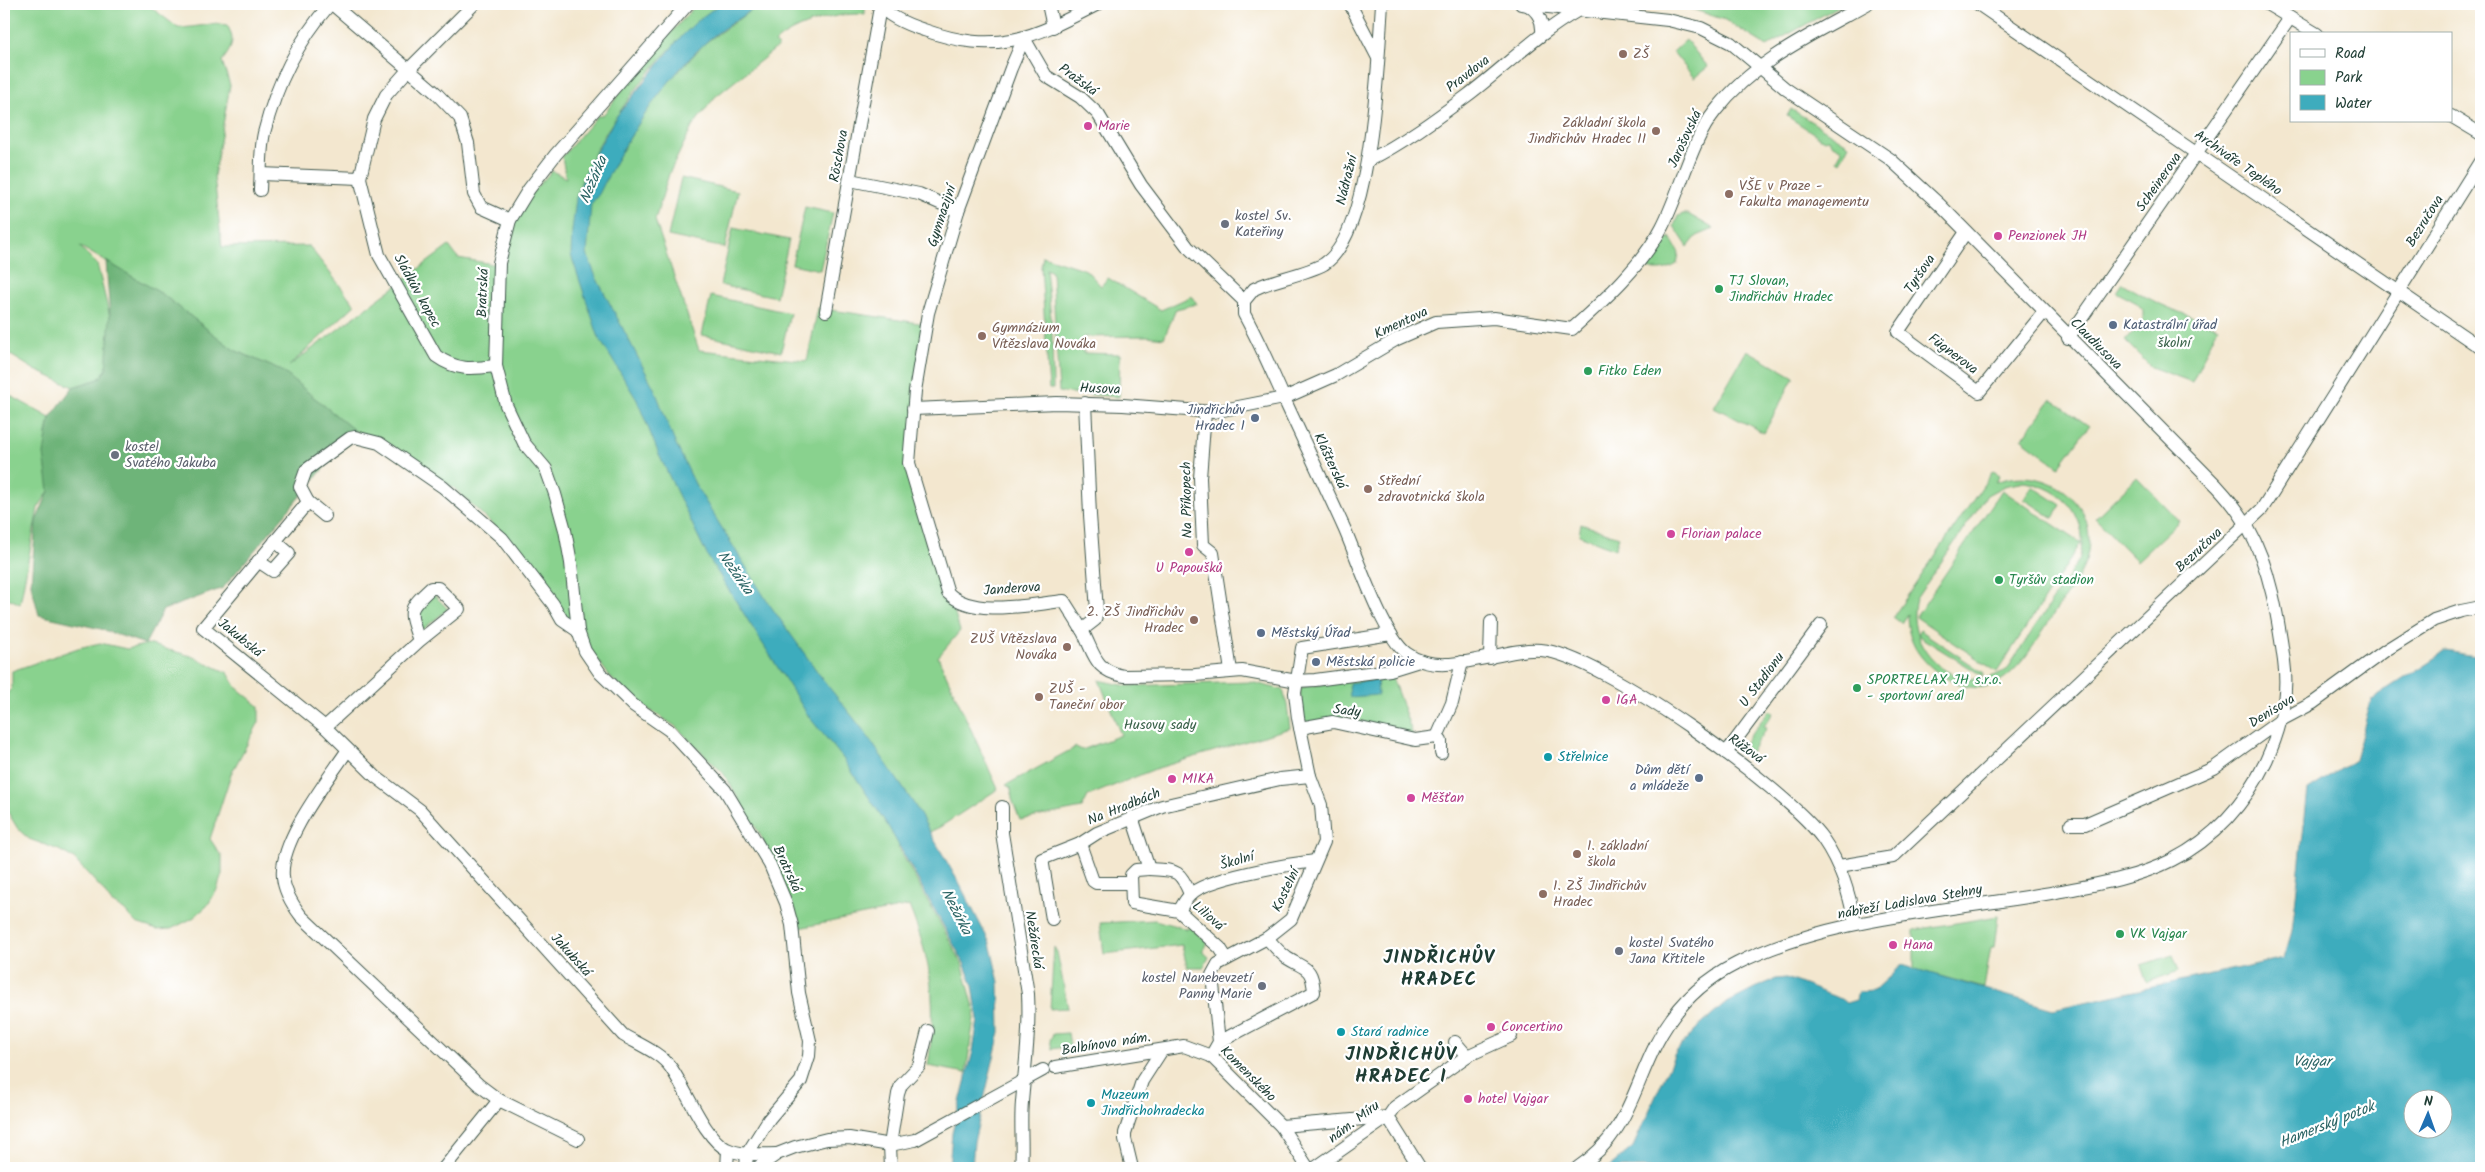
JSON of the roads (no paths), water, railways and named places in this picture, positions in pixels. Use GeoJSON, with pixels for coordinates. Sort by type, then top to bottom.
{"type":"FeatureCollection","features":[{"type":"Feature","properties":{"kind":"street"},"geometry":{"type":"LineString","coordinates":[[260,190],[264,134],[284,74],[310,27],[331,4],[436,94],[460,118],[468,143],[474,194],[482,206],[510,220]]}},
{"type":"Feature","properties":{"kind":"street","name":"Sládkův kopec"},"geometry":{"type":"LineString","coordinates":[[474,4],[408,70],[386,95],[374,119],[360,178],[379,255],[436,356],[448,365],[471,369],[496,366]]}},
{"type":"Feature","properties":{"kind":"street","name":"Bratrská"},"geometry":{"type":"LineString","coordinates":[[688,4],[556,154],[529,189],[510,220],[499,263],[496,366],[506,405],[524,443],[546,469],[555,494],[571,563],[578,631],[585,651],[600,673],[633,705],[669,730],[725,790],[770,865],[786,902],[792,925],[799,993],[810,1041],[809,1056],[801,1081],[769,1119],[746,1154]]}},
{"type":"Feature","properties":{"kind":"street"},"geometry":{"type":"LineString","coordinates":[[1048,4],[1053,27]]}},
{"type":"Feature","properties":{"kind":"street"},"geometry":{"type":"LineString","coordinates":[[879,5],[909,25],[962,41],[1001,43],[1024,38],[1053,27],[1098,4]]}},
{"type":"Feature","properties":{"kind":"street"},"geometry":{"type":"LineString","coordinates":[[1350,4],[1378,58]]}},
{"type":"Feature","properties":{"kind":"street","name":"Nádražní"},"geometry":{"type":"LineString","coordinates":[[1244,301],[1254,289],[1324,264],[1334,254],[1353,219],[1369,160],[1382,4]]}},
{"type":"Feature","properties":{"kind":"street"},"geometry":{"type":"LineString","coordinates":[[1524,4],[1533,9],[1540,18],[1542,33]]}},
{"type":"Feature","properties":{"kind":"street","name":"Claudiusova"},"geometry":{"type":"LineString","coordinates":[[1524,4],[1577,7],[1649,17],[1701,28],[1731,43],[1786,89],[1890,159],[1966,232],[2068,338],[2217,486],[2247,525],[2257,544],[2280,629],[2286,678],[2286,695],[2281,720]]}},
{"type":"Feature","properties":{"kind":"street","name":"Jarošovská"},"geometry":{"type":"LineString","coordinates":[[1572,329],[1637,264],[1662,228],[1705,126],[1714,111],[1758,66],[1867,4]]}},
{"type":"Feature","properties":{"kind":"street","name":"Archiváře Teplého"},"geometry":{"type":"LineString","coordinates":[[1978,4],[2481,348]]}},
{"type":"Feature","properties":{"kind":"street"},"geometry":{"type":"LineString","coordinates":[[2267,4],[2314,32]]}},
{"type":"Feature","properties":{"kind":"street","name":"Röschova"},"geometry":{"type":"LineString","coordinates":[[826,311],[879,5]]}},
{"type":"Feature","properties":{"kind":"street","name":"Pravdova"},"geometry":{"type":"LineString","coordinates":[[1369,160],[1384,152],[1468,95],[1542,33],[1577,7]]}},
{"type":"Feature","properties":{"kind":"street","name":"Scheinerova"},"geometry":{"type":"LineString","coordinates":[[2068,338],[2290,18]]}},
{"type":"Feature","properties":{"kind":"street","name":"Gymnazijní"},"geometry":{"type":"LineString","coordinates":[[913,409],[928,313],[958,211],[1024,38]]}},
{"type":"Feature","properties":{"kind":"street","name":"Pražská"},"geometry":{"type":"LineString","coordinates":[[1024,38],[1046,76],[1080,97],[1098,114],[1147,193],[1189,247],[1244,301]]}},
{"type":"Feature","properties":{"kind":"street"},"geometry":{"type":"LineString","coordinates":[[2452,117],[2481,134]]}},
{"type":"Feature","properties":{"kind":"street","name":"Bezručova"},"geometry":{"type":"LineString","coordinates":[[1839,866],[1893,856],[2262,509],[2481,160]]}},
{"type":"Feature","properties":{"kind":"street"},"geometry":{"type":"LineString","coordinates":[[261,174],[360,178]]}},
{"type":"Feature","properties":{"kind":"street"},"geometry":{"type":"LineString","coordinates":[[850,180],[919,194],[958,211]]}},
{"type":"Feature","properties":{"kind":"street","name":"Tyršova"},"geometry":{"type":"LineString","coordinates":[[1898,332],[1966,232]]}},
{"type":"Feature","properties":{"kind":"street","name":"Klášterská"},"geometry":{"type":"LineString","coordinates":[[1244,301],[1244,314],[1391,634],[1401,648],[1419,661]]}},
{"type":"Feature","properties":{"kind":"street","name":"Fügnerova"},"geometry":{"type":"LineString","coordinates":[[1898,332],[1979,392],[2044,312]]}},
{"type":"Feature","properties":{"kind":"street","name":"Kmentova"},"geometry":{"type":"LineString","coordinates":[[1284,398],[1336,375],[1397,339],[1436,322],[1494,318],[1572,329]]}},
{"type":"Feature","properties":{"kind":"street","name":"Husova"},"geometry":{"type":"LineString","coordinates":[[913,409],[1085,403],[1204,412],[1284,398]]}},
{"type":"Feature","properties":{"kind":"street"},"geometry":{"type":"LineString","coordinates":[[1082,630],[1094,620],[1097,611],[1085,403]]}},
{"type":"Feature","properties":{"kind":"street","name":"Janderova"},"geometry":{"type":"LineString","coordinates":[[913,409],[909,463],[948,593],[963,604],[986,608],[1064,601],[1082,630],[1099,665],[1112,674],[1137,676],[1196,675],[1252,671],[1297,680],[1390,670],[1419,661]]}},
{"type":"Feature","properties":{"kind":"street","name":"Na Příkopech"},"geometry":{"type":"LineString","coordinates":[[1204,412],[1200,478],[1203,545],[1213,553],[1231,671]]}},
{"type":"Feature","properties":{"kind":"street","name":"Bratrská"},"geometry":{"type":"LineString","coordinates":[[308,502],[300,488],[306,470],[350,438],[355,437],[379,443],[443,488],[502,538],[553,604],[562,620],[578,631]]}},
{"type":"Feature","properties":{"kind":"street"},"geometry":{"type":"LineString","coordinates":[[308,502],[325,516]]}},
{"type":"Feature","properties":{"kind":"street","name":"Jakubská"},"geometry":{"type":"LineString","coordinates":[[308,502],[203,628],[326,727],[347,751],[376,777],[420,810],[623,1035],[670,1066],[699,1117],[722,1146],[728,1150]]}},
{"type":"Feature","properties":{"kind":"street"},"geometry":{"type":"LineString","coordinates":[[258,561],[273,571],[289,553],[275,541]]}},
{"type":"Feature","properties":{"kind":"street","name":"Denisova"},"geometry":{"type":"LineString","coordinates":[[2071,824],[2085,824],[2214,768],[2281,720],[2313,703],[2386,650],[2434,620],[2461,611],[2481,608]]}},
{"type":"Feature","properties":{"kind":"street"},"geometry":{"type":"LineString","coordinates":[[1490,658],[1491,622]]}},
{"type":"Feature","properties":{"kind":"street","name":"U Stadionu"},"geometry":{"type":"LineString","coordinates":[[1726,753],[1821,625]]}},
{"type":"Feature","properties":{"kind":"street"},"geometry":{"type":"LineString","coordinates":[[1300,728],[1295,693],[1302,648],[1391,634]]}},
{"type":"Feature","properties":{"kind":"street"},"geometry":{"type":"LineString","coordinates":[[326,727],[419,641]]}},
{"type":"Feature","properties":{"kind":"street","name":"Růžová"},"geometry":{"type":"LineString","coordinates":[[1419,661],[1433,664],[1462,662],[1541,650],[1588,666],[1623,686],[1726,753],[1759,777],[1799,813],[1824,840],[1839,866],[1849,894],[1855,923]]}},
{"type":"Feature","properties":{"kind":"street"},"geometry":{"type":"LineString","coordinates":[[1441,752],[1441,741],[1437,737],[1452,703],[1462,662]]}},
{"type":"Feature","properties":{"kind":"street","name":"nábřeží Ladislava Stehny"},"geometry":{"type":"LineString","coordinates":[[1577,1168],[1604,1146],[1625,1118],[1655,1046],[1675,1012],[1693,993],[1720,973],[1768,950],[1855,923],[1998,902],[2097,884],[2170,862],[2191,850],[2229,818],[2248,794],[2273,745],[2281,720]]}},
{"type":"Feature","properties":{"kind":"street","name":"Sady"},"geometry":{"type":"LineString","coordinates":[[1300,728],[1333,722],[1415,740],[1437,737]]}},
{"type":"Feature","properties":{"kind":"street","name":"Kostelní"},"geometry":{"type":"LineString","coordinates":[[1219,1042],[1212,975],[1218,964],[1267,938],[1291,919],[1324,842],[1321,805],[1310,776],[1300,728]]}},
{"type":"Feature","properties":{"kind":"street"},"geometry":{"type":"LineString","coordinates":[[347,751],[296,830],[286,850],[283,876],[289,896],[301,916],[479,1086],[499,1100],[578,1139]]}},
{"type":"Feature","properties":{"kind":"street","name":"Na Hradbách"},"geometry":{"type":"LineString","coordinates":[[1052,919],[1042,858],[1080,844],[1097,833],[1162,806],[1280,780],[1310,776]]}},
{"type":"Feature","properties":{"kind":"street","name":"Nežárecká"},"geometry":{"type":"LineString","coordinates":[[1002,807],[1002,833],[1028,994],[1030,1021],[1021,1117],[1023,1147],[1020,1168]]}},
{"type":"Feature","properties":{"kind":"street"},"geometry":{"type":"LineString","coordinates":[[1132,817],[1149,869]]}},
{"type":"Feature","properties":{"kind":"street"},"geometry":{"type":"LineString","coordinates":[[1080,844],[1093,881],[1096,883],[1131,883],[1131,874],[1136,870],[1172,870],[1182,876],[1190,894],[1179,911]]}},
{"type":"Feature","properties":{"kind":"street","name":"Školní"},"geometry":{"type":"LineString","coordinates":[[1190,894],[1206,886],[1253,872],[1315,860]]}},
{"type":"Feature","properties":{"kind":"street","name":"Liliová"},"geometry":{"type":"LineString","coordinates":[[1131,883],[1132,903],[1179,911],[1220,948],[1227,959]]}},
{"type":"Feature","properties":{"kind":"street"},"geometry":{"type":"LineString","coordinates":[[1211,1056],[1219,1042],[1314,992],[1310,971],[1305,966],[1286,957],[1267,938]]}},
{"type":"Feature","properties":{"kind":"street"},"geometry":{"type":"LineString","coordinates":[[892,1168],[890,1145],[898,1094],[901,1085],[919,1066],[928,1031]]}},
{"type":"Feature","properties":{"kind":"street","name":"nám. Míru"},"geometry":{"type":"LineString","coordinates":[[1316,1168],[1388,1117],[1395,1108],[1467,1056],[1511,1036]]}},
{"type":"Feature","properties":{"kind":"street"},"geometry":{"type":"LineString","coordinates":[[1455,1042],[1467,1056]]}},
{"type":"Feature","properties":{"kind":"street","name":"Komenského"},"geometry":{"type":"LineString","coordinates":[[1162,1050],[1184,1046],[1211,1056],[1281,1126]]}},
{"type":"Feature","properties":{"kind":"street"},"geometry":{"type":"LineString","coordinates":[[1132,1168],[1125,1139],[1126,1133],[1142,1081],[1162,1050]]}},
{"type":"Feature","properties":{"kind":"street","name":"Balbínovo nám."},"geometry":{"type":"LineString","coordinates":[[1025,1079],[1049,1069],[1162,1050]]}},
{"type":"Feature","properties":{"kind":"street"},"geometry":{"type":"LineString","coordinates":[[757,1168],[777,1154],[795,1147],[828,1139],[849,1138],[890,1145],[915,1140],[946,1125],[1025,1079]]}},
{"type":"Feature","properties":{"kind":"street"},"geometry":{"type":"LineString","coordinates":[[444,1168],[499,1100]]}},
{"type":"Feature","properties":{"kind":"street"},"geometry":{"type":"LineString","coordinates":[[1308,1168],[1281,1126],[1388,1117],[1420,1168]]}},
{"type":"Feature","properties":{"kind":"street"},"geometry":{"type":"LineString","coordinates":[[727,1168],[728,1150],[746,1154],[777,1154]]}},
{"type":"Feature","properties":{"kind":"street"},"geometry":{"type":"LineString","coordinates":[[746,1154],[746,1168]]}},
{"type":"Feature","properties":{"kind":"water","name":"Nežárka"},"geometry":{"type":"Polygon","coordinates":[[[720,4],[760,4],[704,44],[672,78],[645,114],[620,153],[599,194],[591,204],[587,254],[596,277],[655,390],[673,438],[696,486],[767,601],[824,681],[864,731],[914,804],[959,883],[990,943],[999,982],[1000,1032],[974,1142],[972,1168],[949,1168],[952,1133],[973,1051],[978,1020],[973,986],[964,963],[888,826],[842,757],[809,717],[708,557],[660,457],[637,400],[599,338],[571,255],[576,198],[589,164],[616,117],[678,40],[698,20],[720,4]]]}},
{"type":"Feature","properties":{"kind":"water","name":"Vajgar"},"geometry":{"type":"Polygon","coordinates":[[[2446,651],[2481,657],[2481,1168],[1608,1168],[1633,1147],[1675,1053],[1694,1031],[1725,1004],[1776,979],[1786,978],[1841,999],[1846,1003],[1856,1000],[1858,992],[1874,991],[1902,965],[2053,1009],[2284,958],[2292,931],[2308,790],[2355,760],[2371,700],[2446,651]]]}},
{"type":"Feature","properties":{"kind":"water"},"geometry":{"type":"Polygon","coordinates":[[[1377,680],[1378,695],[1350,697],[1349,683],[1377,680]]]}},
{"type":"Feature","properties":{"kind":"place","name":"ZŠ"},"geometry":{"type":"Point","coordinates":[1623,54]}},
{"type":"Feature","properties":{"kind":"place","name":"Marie"},"geometry":{"type":"Point","coordinates":[1088,126]}},
{"type":"Feature","properties":{"kind":"place","name":"Základní škola Jindřichův Hradec II"},"geometry":{"type":"Point","coordinates":[1656,131]}},
{"type":"Feature","properties":{"kind":"place","name":"VŠE v Praze - Fakulta managementu"},"geometry":{"type":"Point","coordinates":[1729,194]}},
{"type":"Feature","properties":{"kind":"place","name":"kostel Sv. Kateřiny"},"geometry":{"type":"Point","coordinates":[1225,224]}},
{"type":"Feature","properties":{"kind":"place","name":"Penzionek JH"},"geometry":{"type":"Point","coordinates":[1998,236]}},
{"type":"Feature","properties":{"kind":"place","name":"TJ Slovan, Jindřichův Hradec"},"geometry":{"type":"Point","coordinates":[1719,289]}},
{"type":"Feature","properties":{"kind":"place","name":"Katastrální úřad"},"geometry":{"type":"Point","coordinates":[2113,325]}},
{"type":"Feature","properties":{"kind":"place","name":"Gymnázium Vítězslava Nováka"},"geometry":{"type":"Point","coordinates":[982,336]}},
{"type":"Feature","properties":{"kind":"place","name":"Fitko Eden"},"geometry":{"type":"Point","coordinates":[1588,371]}},
{"type":"Feature","properties":{"kind":"place","name":"Jindřichův Hradec 1"},"geometry":{"type":"Point","coordinates":[1255,418]}},
{"type":"Feature","properties":{"kind":"place","name":"kostel Svatého Jakuba"},"geometry":{"type":"Point","coordinates":[115,455]}},
{"type":"Feature","properties":{"kind":"place","name":"Střední zdravotnická škola"},"geometry":{"type":"Point","coordinates":[1368,489]}},
{"type":"Feature","properties":{"kind":"place","name":"Florian palace"},"geometry":{"type":"Point","coordinates":[1671,534]}},
{"type":"Feature","properties":{"kind":"place","name":"U Papoušků"},"geometry":{"type":"Point","coordinates":[1189,552]}},
{"type":"Feature","properties":{"kind":"place","name":"Tyršův stadion"},"geometry":{"type":"Point","coordinates":[1999,580]}},
{"type":"Feature","properties":{"kind":"place","name":"2. ZŠ Jindřichův Hradec"},"geometry":{"type":"Point","coordinates":[1194,620]}},
{"type":"Feature","properties":{"kind":"place","name":"Městský Úřad"},"geometry":{"type":"Point","coordinates":[1261,633]}},
{"type":"Feature","properties":{"kind":"place","name":"ZUŠ Vítězslava Nováka"},"geometry":{"type":"Point","coordinates":[1067,647]}},
{"type":"Feature","properties":{"kind":"place","name":"Městská policie"},"geometry":{"type":"Point","coordinates":[1316,662]}},
{"type":"Feature","properties":{"kind":"place","name":"SPORTRELAX JH s.r.o. - sportovní areál"},"geometry":{"type":"Point","coordinates":[1857,688]}},
{"type":"Feature","properties":{"kind":"place","name":"ZUŠ - Taneční obor"},"geometry":{"type":"Point","coordinates":[1039,697]}},
{"type":"Feature","properties":{"kind":"place","name":"IGA"},"geometry":{"type":"Point","coordinates":[1606,700]}},
{"type":"Feature","properties":{"kind":"place","name":"Střelnice"},"geometry":{"type":"Point","coordinates":[1548,757]}},
{"type":"Feature","properties":{"kind":"place","name":"Dům dětí a mládeže"},"geometry":{"type":"Point","coordinates":[1699,778]}},
{"type":"Feature","properties":{"kind":"place","name":"MIKA"},"geometry":{"type":"Point","coordinates":[1172,779]}},
{"type":"Feature","properties":{"kind":"place","name":"Měšťan"},"geometry":{"type":"Point","coordinates":[1411,798]}},
{"type":"Feature","properties":{"kind":"place","name":"1. základní škola"},"geometry":{"type":"Point","coordinates":[1577,854]}},
{"type":"Feature","properties":{"kind":"place","name":"1. ZŠ Jindřichův Hradec"},"geometry":{"type":"Point","coordinates":[1543,894]}},
{"type":"Feature","properties":{"kind":"place","name":"VK Vajgar"},"geometry":{"type":"Point","coordinates":[2120,934]}},
{"type":"Feature","properties":{"kind":"place","name":"Hana"},"geometry":{"type":"Point","coordinates":[1893,945]}},
{"type":"Feature","properties":{"kind":"place","name":"kostel Svatého Jana Křtitele"},"geometry":{"type":"Point","coordinates":[1619,951]}},
{"type":"Feature","properties":{"kind":"place","name":"kostel Nanebevzetí Panny Marie"},"geometry":{"type":"Point","coordinates":[1262,986]}},
{"type":"Feature","properties":{"kind":"place","name":"Concertino"},"geometry":{"type":"Point","coordinates":[1491,1027]}},
{"type":"Feature","properties":{"kind":"place","name":"Stará radnice"},"geometry":{"type":"Point","coordinates":[1341,1032]}},
{"type":"Feature","properties":{"kind":"place","name":"hotel Vajgar"},"geometry":{"type":"Point","coordinates":[1468,1099]}},
{"type":"Feature","properties":{"kind":"place","name":"Muzeum Jindřichohradecka"},"geometry":{"type":"Point","coordinates":[1091,1103]}},
{"type":"Feature","properties":{"kind":"district","name":"JINDŘICHŮV HRADEC"},"geometry":{"type":"Point","coordinates":[1439,969]}},
{"type":"Feature","properties":{"kind":"district","name":"JINDŘICHŮV HRADEC I"},"geometry":{"type":"Point","coordinates":[1401,1066]}},
{"type":"Feature","properties":{"kind":"park label","name":"školní"},"geometry":{"type":"Point","coordinates":[2174,343]}},
{"type":"Feature","properties":{"kind":"park label","name":"Husovy sady"},"geometry":{"type":"Point","coordinates":[1160,725]}},
{"type":"Feature","properties":{"kind":"water label","name":"Hamerský potok"},"geometry":{"type":"Point","coordinates":[2327,1125]}}]}
